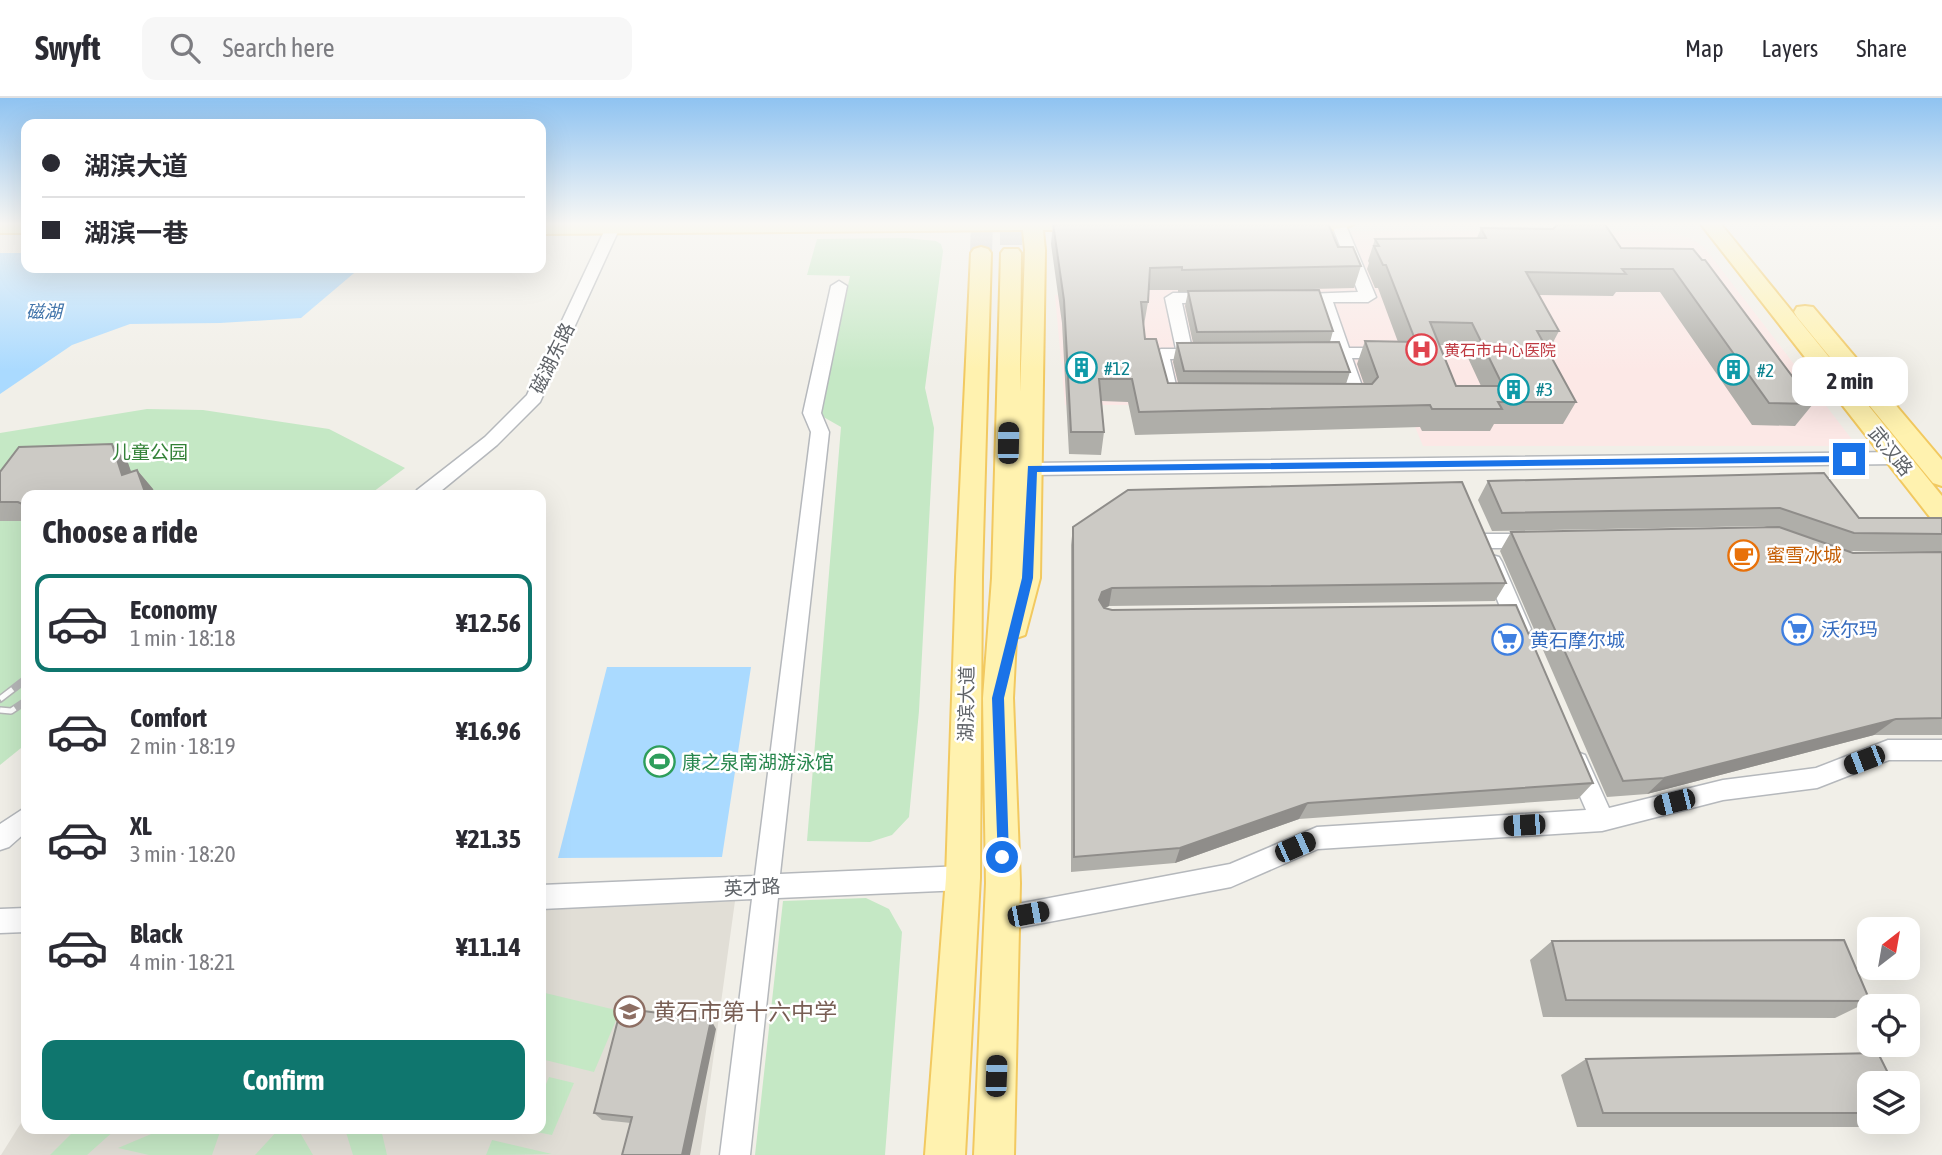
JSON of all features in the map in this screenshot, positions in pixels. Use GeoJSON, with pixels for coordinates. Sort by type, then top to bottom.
{"type":"FeatureCollection","features":[{"type":"Feature","properties":{"kind":"main road"},"geometry":{"type":"LineString","coordinates":[[967,272],[951,575],[982,701]]}},
{"type":"Feature","properties":{"kind":"main road","name":"湖滨大道"},"geometry":{"type":"LineString","coordinates":[[982,272],[982,701],[1002,919],[994,1155]]}},
{"type":"Feature","properties":{"kind":"main road","name":"湖滨大道"},"geometry":{"type":"LineString","coordinates":[[945,1155],[962,878],[982,701],[1005,578],[1011,272]]}},
{"type":"Feature","properties":{"kind":"main road"},"geometry":{"type":"LineString","coordinates":[[982,701],[1027,578],[1032,469],[1035,272]]}},
{"type":"Feature","properties":{"kind":"main road","name":"武汉路"},"geometry":{"type":"LineString","coordinates":[[1749,272],[1942,514]]}},
{"type":"Feature","properties":{"kind":"main road","name":"武汉路"},"geometry":{"type":"LineString","coordinates":[[1772,272],[1942,477]]}},
{"type":"Feature","properties":{"kind":"street","name":"磁湖东路"},"geometry":{"type":"LineString","coordinates":[[430,490],[491,441],[534,398],[592,272]]}},
{"type":"Feature","properties":{"kind":"street"},"geometry":{"type":"LineString","coordinates":[[1296,298],[1368,297],[1358,272]]}},
{"type":"Feature","properties":{"kind":"street"},"geometry":{"type":"LineString","coordinates":[[735,1155],[820,432],[812,413],[839,286]]}},
{"type":"Feature","properties":{"kind":"street"},"geometry":{"type":"LineString","coordinates":[[1323,297],[1359,400],[1332,400]]}},
{"type":"Feature","properties":{"kind":"street"},"geometry":{"type":"LineString","coordinates":[[1185,354],[1173,298],[1228,298]]}},
{"type":"Feature","properties":{"kind":"street"},"geometry":{"type":"LineString","coordinates":[[1303,353],[1383,353]]}},
{"type":"Feature","properties":{"kind":"street"},"geometry":{"type":"LineString","coordinates":[[1183,399],[1170,399],[1161,354],[1225,354]]}},
{"type":"Feature","properties":{"kind":"street"},"geometry":{"type":"LineString","coordinates":[[1032,469],[1897,458]]}},
{"type":"Feature","properties":{"kind":"street"},"geometry":{"type":"LineString","coordinates":[[1450,464],[1459,486]]}},
{"type":"Feature","properties":{"kind":"street"},"geometry":{"type":"LineString","coordinates":[[1473,519],[1528,649]]}},
{"type":"Feature","properties":{"kind":"street"},"geometry":{"type":"LineString","coordinates":[[1483,541],[1550,540]]}},
{"type":"Feature","properties":{"kind":"street"},"geometry":{"type":"LineString","coordinates":[[1485,612],[1513,612]]}},
{"type":"Feature","properties":{"kind":"street"},"geometry":{"type":"LineString","coordinates":[[1570,747],[1601,820]]}},
{"type":"Feature","properties":{"kind":"street"},"geometry":{"type":"LineString","coordinates":[[1002,919],[1231,875],[1317,838],[1601,820],[1723,790],[1817,778],[1888,750],[1942,750]]}},
{"type":"Feature","properties":{"kind":"street"},"geometry":{"type":"LineString","coordinates":[[0,839],[21,822]]}},
{"type":"Feature","properties":{"kind":"street","name":"英才路"},"geometry":{"type":"LineString","coordinates":[[546,897],[962,878]]}},
{"type":"Feature","properties":{"kind":"street"},"geometry":{"type":"LineString","coordinates":[[0,921],[21,920]]}},
{"type":"Feature","properties":{"kind":"shaded area","name":"黄石市中心医院"},"geometry":{"type":"Polygon","coordinates":[[[1120,272],[1723,272],[1857,446],[1423,446],[1406,405],[1065,405],[1055,295],[1095,295],[1120,272]]]}},
{"type":"Feature","properties":{"kind":"shaded area","name":"黄石市第十六中学"},"geometry":{"type":"Polygon","coordinates":[[[735,901],[700,1155],[1,1155],[21,1123],[21,1134],[546,1134],[546,909],[735,901]]]}},
{"type":"Feature","properties":{"kind":"green space"},"geometry":{"type":"Polygon","coordinates":[[[808,272],[940,272],[925,388],[934,428],[919,711],[909,817],[892,835],[870,842],[807,841],[841,427],[820,415],[850,276],[807,275],[808,272]]]}},
{"type":"Feature","properties":{"kind":"green space","name":"儿童公园"},"geometry":{"type":"Polygon","coordinates":[[[147,409],[203,410],[329,429],[405,468],[376,490],[21,490],[21,748],[0,765],[0,433],[147,409]]]}},
{"type":"Feature","properties":{"kind":"green space"},"geometry":{"type":"Polygon","coordinates":[[[866,898],[889,909],[902,932],[885,1155],[755,1155],[783,901],[866,898]]]}},
{"type":"Feature","properties":{"kind":"green space"},"geometry":{"type":"Polygon","coordinates":[[[546,993],[620,1011],[594,1072],[546,1060],[546,993]]]}},
{"type":"Feature","properties":{"kind":"green space"},"geometry":{"type":"Polygon","coordinates":[[[549,1077],[574,1083],[552,1135],[546,1134],[546,1084],[549,1077]]]}},
{"type":"Feature","properties":{"kind":"green space"},"geometry":{"type":"Polygon","coordinates":[[[71,1134],[110,1134],[87,1155],[50,1155],[71,1134]]]}},
{"type":"Feature","properties":{"kind":"green space"},"geometry":{"type":"Polygon","coordinates":[[[151,1134],[219,1134],[212,1155],[149,1155],[118,1148],[151,1134]]]}},
{"type":"Feature","properties":{"kind":"green space"},"geometry":{"type":"Polygon","coordinates":[[[274,1134],[301,1134],[313,1155],[255,1155],[274,1134]]]}},
{"type":"Feature","properties":{"kind":"green space"},"geometry":{"type":"Polygon","coordinates":[[[347,1134],[382,1134],[387,1155],[353,1155],[347,1134]]]}},
{"type":"Feature","properties":{"kind":"green space"},"geometry":{"type":"Polygon","coordinates":[[[492,1140],[552,1154],[486,1155],[492,1140]]]}},
{"type":"Feature","properties":{"kind":"water","name":"磁湖"},"geometry":{"type":"Polygon","coordinates":[[[0,272],[354,273],[301,318],[220,323],[130,324],[72,345],[0,394],[0,272]]]}},
{"type":"Feature","properties":{"kind":"water","name":"康之泉南湖游泳馆"},"geometry":{"type":"Polygon","coordinates":[[[607,667],[751,667],[722,857],[558,858],[607,667]]]}},
{"type":"Feature","properties":{"kind":"building"},"geometry":{"type":"Polygon","coordinates":[[[1060,272],[1150,272],[1148,302],[1141,302],[1145,339],[1156,339],[1168,383],[1372,384],[1378,377],[1365,341],[1416,342],[1389,272],[1526,272],[1559,331],[1537,331],[1576,402],[1498,402],[1502,409],[1432,409],[1430,405],[1139,412],[1132,379],[1099,379],[1104,432],[1071,432],[1060,272]],[[1430,322],[1456,386],[1503,386],[1472,323],[1430,322]]]}},
{"type":"Feature","properties":{"kind":"building"},"geometry":{"type":"Polygon","coordinates":[[[1542,272],[1625,272],[1626,274],[1542,272]]]}},
{"type":"Feature","properties":{"kind":"building"},"geometry":{"type":"Polygon","coordinates":[[[1675,272],[1714,272],[1813,404],[1769,403],[1675,272]]]}},
{"type":"Feature","properties":{"kind":"building"},"geometry":{"type":"Polygon","coordinates":[[[1319,290],[1333,331],[1197,332],[1188,291],[1319,290]]]}},
{"type":"Feature","properties":{"kind":"building"},"geometry":{"type":"Polygon","coordinates":[[[1339,342],[1350,372],[1184,371],[1177,343],[1339,342]]]}},
{"type":"Feature","properties":{"kind":"building"},"geometry":{"type":"Polygon","coordinates":[[[112,444],[122,475],[137,470],[144,490],[21,490],[21,504],[0,502],[0,472],[19,447],[112,444]]]}},
{"type":"Feature","properties":{"kind":"building"},"geometry":{"type":"Polygon","coordinates":[[[1824,473],[1859,518],[1942,518],[1942,534],[1854,533],[1780,508],[1502,513],[1488,481],[1824,473]]]}},
{"type":"Feature","properties":{"kind":"building"},"geometry":{"type":"Polygon","coordinates":[[[1462,482],[1506,583],[1112,588],[1102,592],[1099,600],[1104,608],[1112,610],[1516,605],[1593,783],[1308,803],[1180,848],[1074,857],[1073,527],[1128,490],[1462,482]]]}},
{"type":"Feature","properties":{"kind":"building"},"geometry":{"type":"Polygon","coordinates":[[[1779,527],[1853,553],[1942,552],[1942,718],[1896,719],[1664,778],[1623,781],[1511,532],[1779,527]]]}},
{"type":"Feature","properties":{"kind":"building"},"geometry":{"type":"Polygon","coordinates":[[[1844,940],[1857,970],[1857,980],[1861,980],[1867,994],[1857,994],[1857,1001],[1566,1000],[1552,941],[1844,940]]]}},
{"type":"Feature","properties":{"kind":"building"},"geometry":{"type":"Polygon","coordinates":[[[621,1008],[711,1020],[682,1155],[622,1155],[632,1117],[594,1113],[621,1008]]]}},
{"type":"Feature","properties":{"kind":"building"},"geometry":{"type":"Polygon","coordinates":[[[1857,1053],[1857,1057],[1880,1057],[1887,1071],[1857,1071],[1857,1113],[1603,1113],[1586,1059],[1857,1053]]]}},
{"type":"Feature","properties":{"kind":"railway"},"geometry":{"type":"LineString","coordinates":[[0,699],[21,683]]}},
{"type":"Feature","properties":{"kind":"railway"},"geometry":{"type":"LineString","coordinates":[[0,710],[11,711],[21,704]]}},
{"type":"Feature","properties":{"kind":"place","name":"黄石市中心医院"},"geometry":{"type":"Point","coordinates":[1421,350]}},
{"type":"Feature","properties":{"kind":"place","name":"#12"},"geometry":{"type":"Point","coordinates":[1081,368]}},
{"type":"Feature","properties":{"kind":"place","name":"#2"},"geometry":{"type":"Point","coordinates":[1734,370]}},
{"type":"Feature","properties":{"kind":"place","name":"#3"},"geometry":{"type":"Point","coordinates":[1513,389]}},
{"type":"Feature","properties":{"kind":"place","name":"蜜雪冰城"},"geometry":{"type":"Point","coordinates":[1743,555]}},
{"type":"Feature","properties":{"kind":"place","name":"沃尔玛"},"geometry":{"type":"Point","coordinates":[1798,629]}},
{"type":"Feature","properties":{"kind":"place","name":"黄石摩尔城"},"geometry":{"type":"Point","coordinates":[1507,640]}},
{"type":"Feature","properties":{"kind":"place","name":"康之泉南湖游泳馆"},"geometry":{"type":"Point","coordinates":[659,762]}},
{"type":"Feature","properties":{"kind":"place","name":"黄石市第十六中学"},"geometry":{"type":"Point","coordinates":[630,1012]}},
{"type":"Feature","properties":{"kind":"route"},"geometry":{"type":"LineString","coordinates":[[1002,857],[998,698],[1027,578],[1032,469],[1849,459]]}}]}
